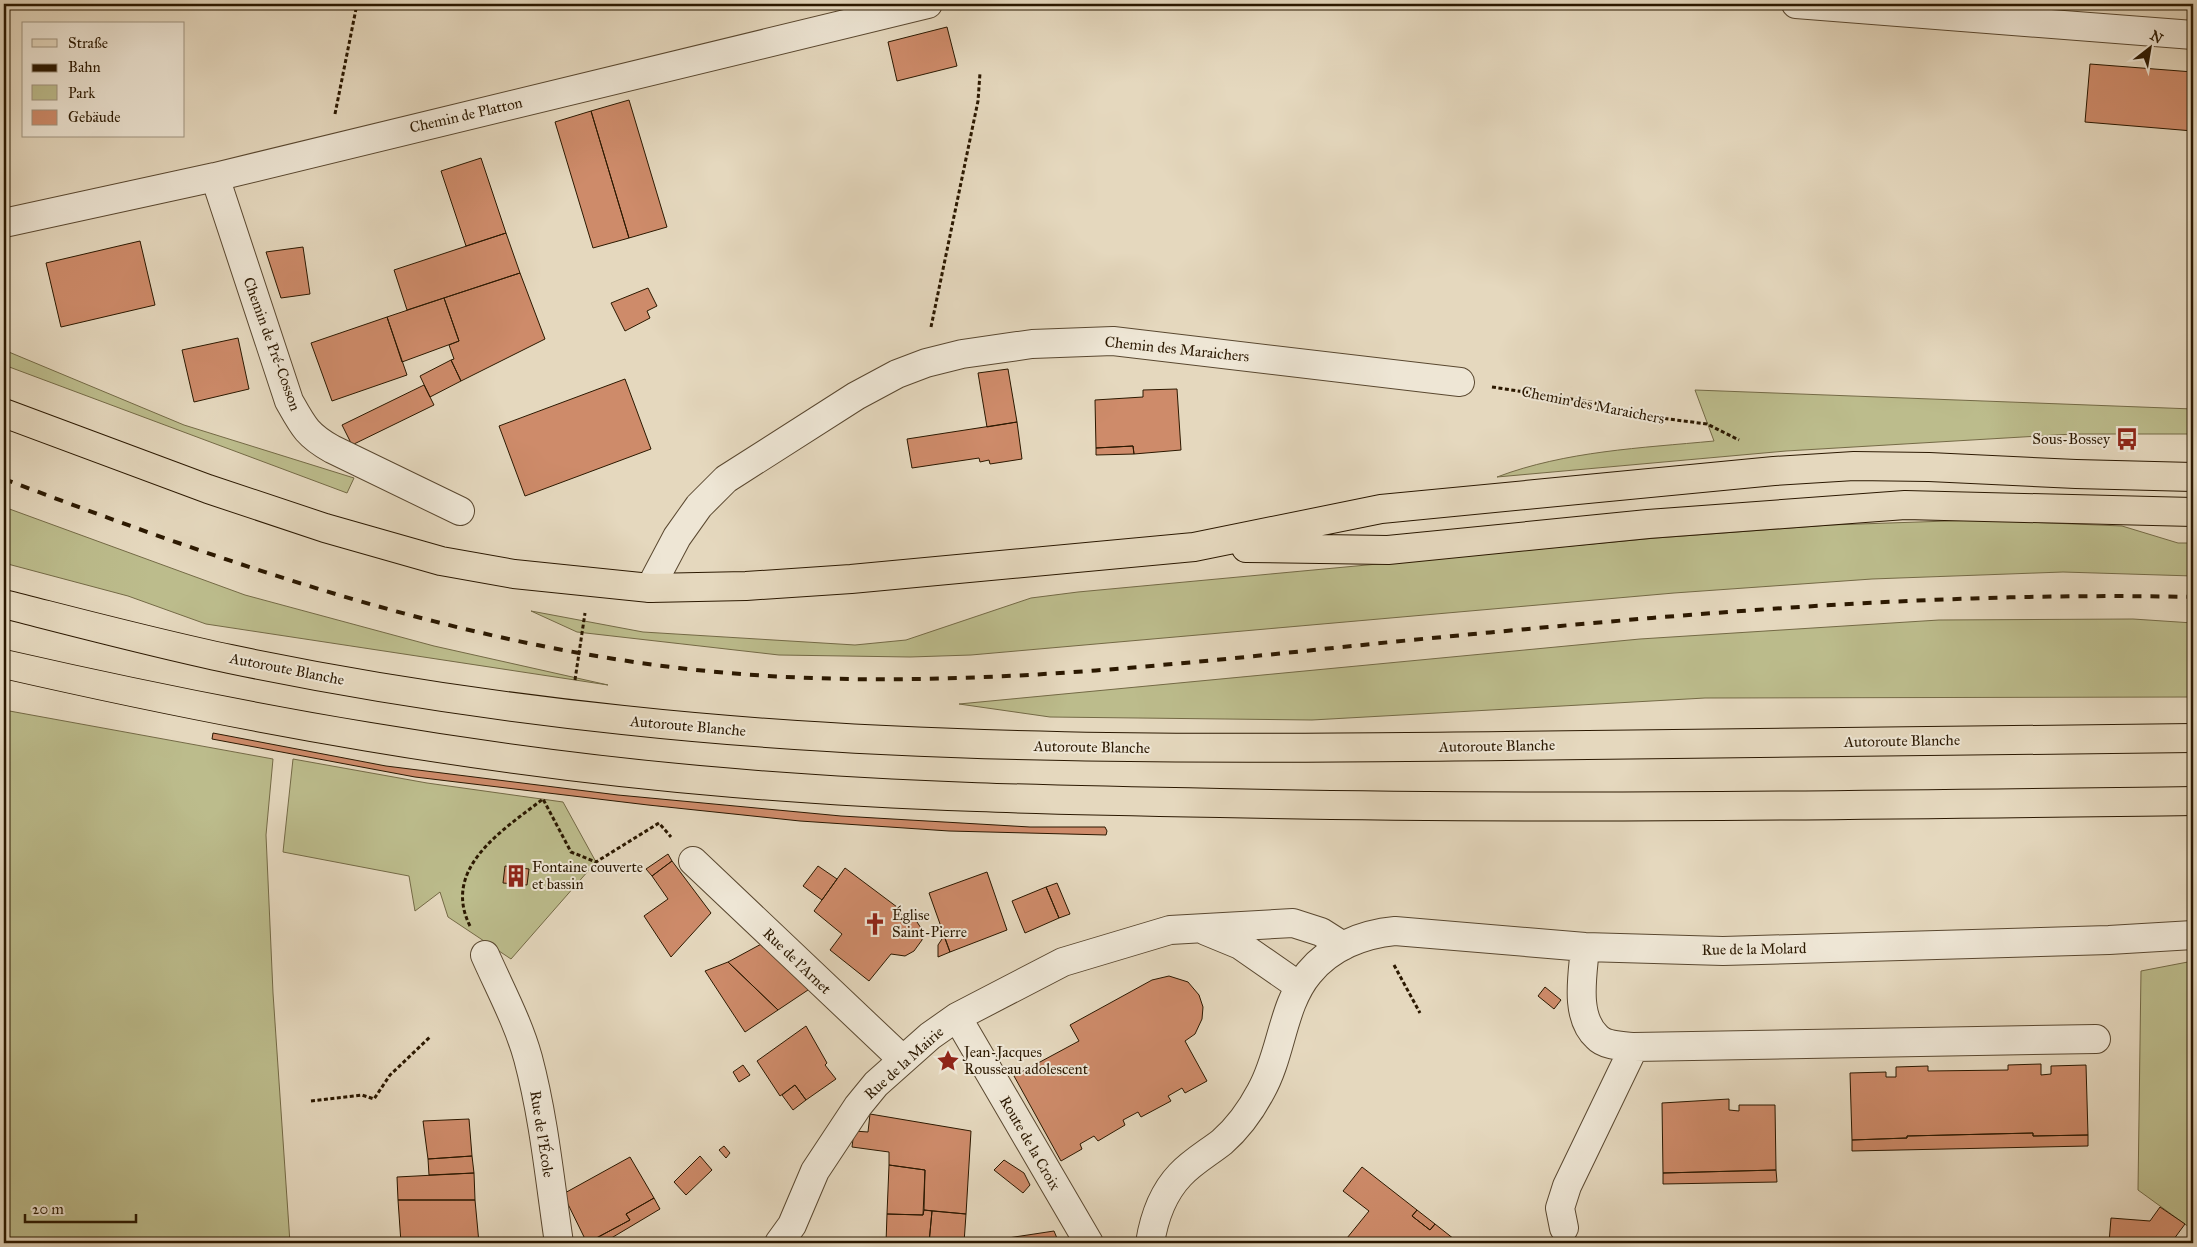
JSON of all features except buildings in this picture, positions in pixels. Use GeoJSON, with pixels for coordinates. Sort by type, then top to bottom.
{"type":"FeatureCollection","features":[{"type":"Feature","properties":{"kind":"main road"},"geometry":{"type":"LineString","coordinates":[[4,413],[208,489],[325,528],[441,561],[514,574],[650,588],[746,586],[851,579],[1194,546],[1381,509],[1774,471],[1854,466],[1929,467],[2193,477]]}},
{"type":"Feature","properties":{"kind":"main road"},"geometry":{"type":"LineString","coordinates":[[1194,546],[1388,550],[1648,524],[1905,505],[2193,512]]}},
{"type":"Feature","properties":{"kind":"main road","name":"Autoroute Blanche"},"geometry":{"type":"LineString","coordinates":[[4,604],[226,658],[337,679],[584,715],[768,733],[907,741],[1126,749],[2193,738]]}},
{"type":"Feature","properties":{"kind":"main road"},"geometry":{"type":"LineString","coordinates":[[4,664],[133,693],[437,749],[560,766],[734,783],[903,794],[1384,806],[2193,801]]}},
{"type":"Feature","properties":{"kind":"street","name":"Chemin de Platton"},"geometry":{"type":"LineString","coordinates":[[4,223],[215,177],[328,148],[928,4]]}},
{"type":"Feature","properties":{"kind":"street"},"geometry":{"type":"LineString","coordinates":[[1796,4],[2193,35]]}},
{"type":"Feature","properties":{"kind":"street","name":"Chemin de Pré-Cosson"},"geometry":{"type":"LineString","coordinates":[[215,177],[289,401],[302,426],[313,438],[332,449],[460,511]]}},
{"type":"Feature","properties":{"kind":"street","name":"Chemin des Maraichers"},"geometry":{"type":"LineString","coordinates":[[650,588],[677,537],[700,506],[726,479],[856,396],[897,374],[926,362],[962,354],[1032,344],[1114,341],[1460,382]]}},
{"type":"Feature","properties":{"kind":"street","name":"Rue de l'Arnet"},"geometry":{"type":"LineString","coordinates":[[693,861],[903,1060]]}},
{"type":"Feature","properties":{"kind":"street","name":"Rue de la Mairie"},"geometry":{"type":"LineString","coordinates":[[779,1243],[792,1225],[815,1171],[842,1128],[876,1084],[930,1036],[958,1017],[1062,962],[1147,936],[1190,928],[1292,923],[1320,932],[1332,953]]}},
{"type":"Feature","properties":{"kind":"street"},"geometry":{"type":"LineString","coordinates":[[1190,928],[1210,932],[1240,945],[1300,986]]}},
{"type":"Feature","properties":{"kind":"street","name":"Rue de la Molard"},"geometry":{"type":"LineString","coordinates":[[1332,953],[1366,936],[1395,931],[1585,947],[1723,951],[2109,940],[2193,934]]}},
{"type":"Feature","properties":{"kind":"street"},"geometry":{"type":"LineString","coordinates":[[1585,947],[1583,1006],[1586,1021],[1597,1038],[1608,1043],[1634,1048],[2096,1039]]}},
{"type":"Feature","properties":{"kind":"street"},"geometry":{"type":"LineString","coordinates":[[1150,1243],[1158,1210],[1180,1175],[1238,1126],[1262,1091],[1277,1055],[1287,1016],[1300,986],[1332,953]]}},
{"type":"Feature","properties":{"kind":"street","name":"Rue de l'École"},"geometry":{"type":"LineString","coordinates":[[485,956],[517,1026],[536,1094],[559,1243]]}},
{"type":"Feature","properties":{"kind":"street","name":"Route de la Croix"},"geometry":{"type":"LineString","coordinates":[[958,1017],[1089,1243]]}},
{"type":"Feature","properties":{"kind":"street"},"geometry":{"type":"LineString","coordinates":[[1564,1228],[1560,1208],[1564,1193],[1634,1048]]}},
{"type":"Feature","properties":{"kind":"path"},"geometry":{"type":"LineString","coordinates":[[328,148],[357,4]]}},
{"type":"Feature","properties":{"kind":"path"},"geometry":{"type":"LineString","coordinates":[[926,362],[932,314],[978,101],[980,73]]}},
{"type":"Feature","properties":{"kind":"path","name":"Chemin des Maraichers"},"geometry":{"type":"LineString","coordinates":[[1460,382],[1591,402],[1645,416],[1706,424],[1746,443],[1761,454],[1774,471]]}},
{"type":"Feature","properties":{"kind":"path"},"geometry":{"type":"LineString","coordinates":[[574,680],[590,583]]}},
{"type":"Feature","properties":{"kind":"path"},"geometry":{"type":"LineString","coordinates":[[485,956],[463,912],[461,886],[470,866],[496,835],[543,799],[571,852],[596,862],[659,823],[693,861]]}},
{"type":"Feature","properties":{"kind":"path"},"geometry":{"type":"LineString","coordinates":[[311,1101],[362,1095],[374,1099],[390,1075],[430,1037]]}},
{"type":"Feature","properties":{"kind":"green space"},"geometry":{"type":"Polygon","coordinates":[[[4,350],[184,425],[354,478],[347,493],[4,365],[4,350]]]}},
{"type":"Feature","properties":{"kind":"green space"},"geometry":{"type":"Polygon","coordinates":[[[1695,390],[2193,409],[2193,434],[2073,434],[1786,451],[1497,477],[1523,468],[1577,456],[1714,441],[1695,390]]]}},
{"type":"Feature","properties":{"kind":"green space"},"geometry":{"type":"Polygon","coordinates":[[[4,507],[245,595],[434,646],[608,685],[206,624],[128,596],[4,563],[4,507]]]}},
{"type":"Feature","properties":{"kind":"green space"},"geometry":{"type":"Polygon","coordinates":[[[1978,520],[2122,526],[2178,543],[2193,543],[2193,576],[2063,572],[1872,579],[1674,593],[971,655],[910,657],[779,655],[577,632],[531,611],[643,632],[855,645],[906,640],[1031,598],[1078,592],[1656,538],[1830,525],[1978,520]]]}},
{"type":"Feature","properties":{"kind":"green space"},"geometry":{"type":"Polygon","coordinates":[[[2133,619],[2193,623],[2193,697],[1705,698],[1312,720],[1050,717],[959,704],[1640,639],[1939,620],[2133,619]]]}},
{"type":"Feature","properties":{"kind":"green space"},"geometry":{"type":"Polygon","coordinates":[[[4,710],[273,759],[266,835],[273,993],[290,1243],[4,1243],[4,719],[6,719],[4,710]]]}},
{"type":"Feature","properties":{"kind":"green space"},"geometry":{"type":"Polygon","coordinates":[[[293,759],[427,783],[563,802],[596,862],[511,959],[448,917],[440,892],[415,911],[409,876],[283,852],[293,759]]]}},
{"type":"Feature","properties":{"kind":"green space"},"geometry":{"type":"Polygon","coordinates":[[[2193,961],[2193,1230],[2138,1190],[2141,971],[2193,961]]]}},
{"type":"Feature","properties":{"kind":"railway"},"geometry":{"type":"LineString","coordinates":[[4,479],[169,540],[252,568],[420,618],[592,655],[679,668],[768,676],[857,679],[1036,674],[1214,660],[1591,623],[1792,608],[1992,598],[2193,597]]}},
{"type":"Feature","properties":{"kind":"place","name":"Sous-Bossey"},"geometry":{"type":"Point","coordinates":[2127,439]}},
{"type":"Feature","properties":{"kind":"place","name":"Fontaine couverte et bassin"},"geometry":{"type":"Point","coordinates":[516,876]}},
{"type":"Feature","properties":{"kind":"place","name":"Église Saint-Pierre"},"geometry":{"type":"Point","coordinates":[875,924]}},
{"type":"Feature","properties":{"kind":"place","name":"Jean-Jacques Rousseau adolescent"},"geometry":{"type":"Point","coordinates":[948,1061]}}]}
